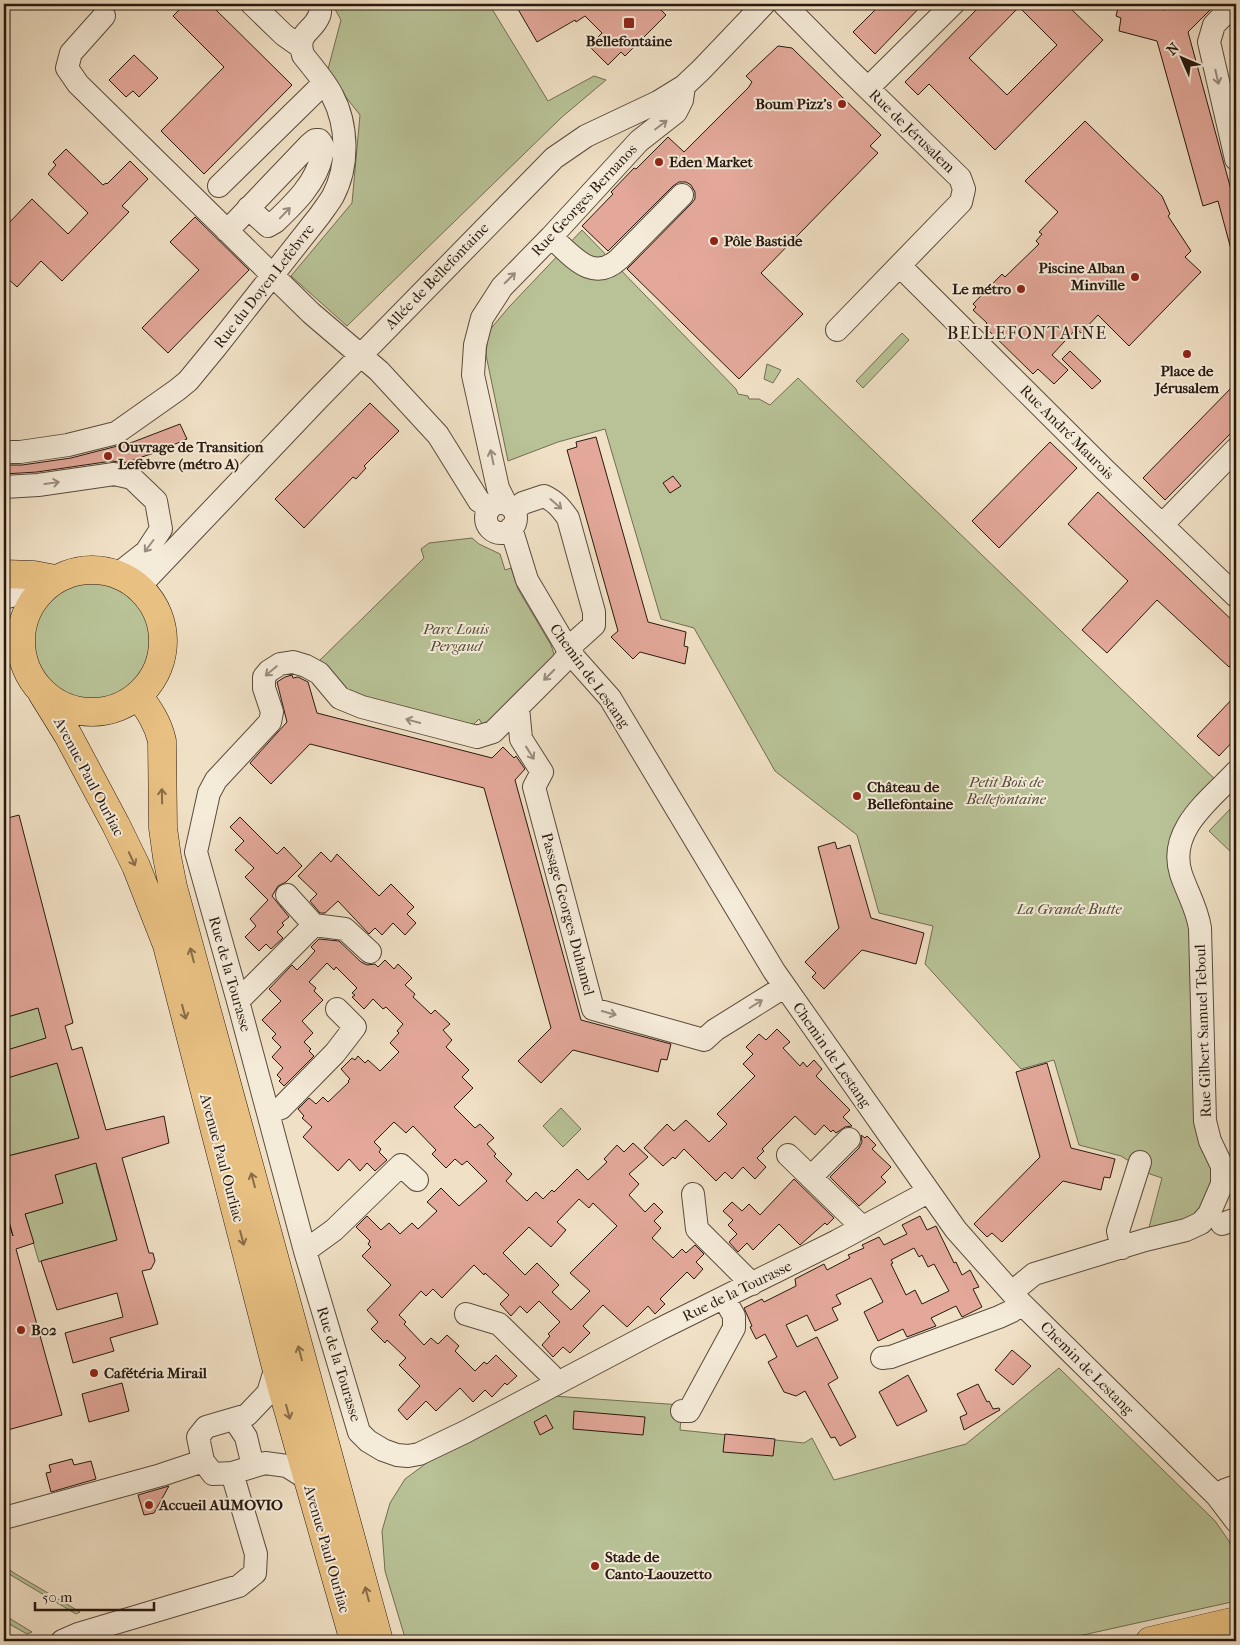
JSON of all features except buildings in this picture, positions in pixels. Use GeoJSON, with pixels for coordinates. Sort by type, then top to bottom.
{"type":"FeatureCollection","features":[{"type":"Feature","properties":{"kind":"main road"},"geometry":{"type":"LineString","coordinates":[[87,570],[104,570],[129,580],[154,606],[160,621],[163,637],[162,653],[158,668],[149,683],[138,695],[125,704],[110,710],[94,712],[78,711],[64,707],[42,693],[12,650],[20,634],[24,618],[33,601],[50,583],[71,573],[87,570]]}},
{"type":"Feature","properties":{"kind":"main road"},"geometry":{"type":"LineString","coordinates":[[4,574],[34,575],[50,583]]}},
{"type":"Feature","properties":{"kind":"main road","name":"Avenue Paul Ourliac"},"geometry":{"type":"LineString","coordinates":[[42,693],[68,735],[116,825],[136,866],[166,945],[276,1367],[306,1478],[326,1539],[354,1641]]}},
{"type":"Feature","properties":{"kind":"main road","name":"Avenue Paul Ourliac"},"geometry":{"type":"LineString","coordinates":[[138,695],[155,721],[162,741],[163,828],[173,887],[379,1641]]}},
{"type":"Feature","properties":{"kind":"main road"},"geometry":{"type":"LineString","coordinates":[[1150,1641],[1236,1621]]}},
{"type":"Feature","properties":{"kind":"main road"},"geometry":{"type":"LineString","coordinates":[[1228,1641],[1236,1639]]}},
{"type":"Feature","properties":{"kind":"street"},"geometry":{"type":"LineString","coordinates":[[252,4],[284,35],[301,47],[303,36],[320,16],[320,4]]}},
{"type":"Feature","properties":{"kind":"street","name":"Allée de Bellefontaine"},"geometry":{"type":"LineString","coordinates":[[129,580],[361,356],[554,158],[586,136],[658,102],[684,86],[764,4]]}},
{"type":"Feature","properties":{"kind":"street","name":"Rue de Jérusalem"},"geometry":{"type":"LineString","coordinates":[[784,4],[960,178],[964,189],[961,202],[837,330]]}},
{"type":"Feature","properties":{"kind":"street"},"geometry":{"type":"LineString","coordinates":[[868,88],[953,4]]}},
{"type":"Feature","properties":{"kind":"street"},"geometry":{"type":"LineString","coordinates":[[1234,4],[1214,25],[1209,42],[1236,159]]}},
{"type":"Feature","properties":{"kind":"street"},"geometry":{"type":"LineString","coordinates":[[104,16],[71,52],[67,68],[78,84],[311,313],[379,370],[438,435],[479,501],[505,512],[544,496],[560,506],[568,518],[594,612],[594,625],[574,643],[570,653],[518,707]]}},
{"type":"Feature","properties":{"kind":"street","name":"Rue du Doyen Lefebvre"},"geometry":{"type":"LineString","coordinates":[[4,452],[20,452],[68,445],[116,433],[188,380],[320,215],[334,195],[341,173],[345,144],[341,114],[332,94],[303,55],[301,47]]}},
{"type":"Feature","properties":{"kind":"street"},"geometry":{"type":"LineString","coordinates":[[219,186],[324,84]]}},
{"type":"Feature","properties":{"kind":"street","name":"Rue Georges Bernanos"},"geometry":{"type":"LineString","coordinates":[[482,318],[502,287],[642,139],[676,112],[682,100],[684,86]]}},
{"type":"Feature","properties":{"kind":"street"},"geometry":{"type":"LineString","coordinates":[[551,237],[576,260],[589,268],[601,270],[612,266],[619,260],[682,195]]}},
{"type":"Feature","properties":{"kind":"street"},"geometry":{"type":"LineString","coordinates":[[227,230],[248,208]]}},
{"type":"Feature","properties":{"kind":"street","name":"Rue André Maurois"},"geometry":{"type":"LineString","coordinates":[[900,266],[1236,596]]}},
{"type":"Feature","properties":{"kind":"street","name":"Chemin de Lestang"},"geometry":{"type":"LineString","coordinates":[[482,318],[475,345],[473,375],[498,488],[527,580],[570,653],[600,684],[620,712],[784,987],[928,1192],[970,1248],[1016,1297],[1227,1491],[1236,1521]]}},
{"type":"Feature","properties":{"kind":"street"},"geometry":{"type":"LineString","coordinates":[[1162,525],[1236,449]]}},
{"type":"Feature","properties":{"kind":"street"},"geometry":{"type":"LineString","coordinates":[[4,486],[38,485],[114,474],[132,478],[156,501],[161,529],[129,580]]}},
{"type":"Feature","properties":{"kind":"street"},"geometry":{"type":"LineString","coordinates":[[4,598],[50,583]]}},
{"type":"Feature","properties":{"kind":"street","name":"Rue de la Tourasse"},"geometry":{"type":"LineString","coordinates":[[518,707],[493,732],[477,738],[362,707],[340,698],[319,674],[306,666],[293,662],[280,664],[269,671],[264,677],[264,688],[272,712],[270,722],[216,780],[209,793],[196,852],[305,1251],[359,1432],[368,1441],[383,1450],[397,1455],[419,1454],[928,1192]]}},
{"type":"Feature","properties":{"kind":"street","name":"Passage Georges Duhamel"},"geometry":{"type":"LineString","coordinates":[[518,707],[520,739],[542,772],[534,787],[593,1009],[704,1040],[715,1030],[784,987]]}},
{"type":"Feature","properties":{"kind":"street","name":"Rue Gilbert Samuel Teboul"},"geometry":{"type":"LineString","coordinates":[[882,1358],[891,1357],[1012,1311],[1016,1297],[1034,1274],[1145,1240],[1186,1230],[1201,1223],[1209,1214],[1222,1184],[1222,1166],[1210,1141],[1204,1121],[1200,928],[1194,903],[1181,874],[1178,848],[1190,820],[1236,772]]}},
{"type":"Feature","properties":{"kind":"street"},"geometry":{"type":"LineString","coordinates":[[287,895],[314,925],[345,929],[370,952]]}},
{"type":"Feature","properties":{"kind":"street"},"geometry":{"type":"LineString","coordinates":[[238,1001],[314,925]]}},
{"type":"Feature","properties":{"kind":"street"},"geometry":{"type":"LineString","coordinates":[[268,1113],[281,1108],[335,1053],[355,1027],[336,1009]]}},
{"type":"Feature","properties":{"kind":"street"},"geometry":{"type":"LineString","coordinates":[[811,1177],[849,1139]]}},
{"type":"Feature","properties":{"kind":"street"},"geometry":{"type":"LineString","coordinates":[[788,1155],[862,1227]]}},
{"type":"Feature","properties":{"kind":"street"},"geometry":{"type":"LineString","coordinates":[[1122,1248],[1118,1231],[1140,1162]]}},
{"type":"Feature","properties":{"kind":"street"},"geometry":{"type":"LineString","coordinates":[[305,1251],[334,1230],[401,1165],[417,1180]]}},
{"type":"Feature","properties":{"kind":"street"},"geometry":{"type":"LineString","coordinates":[[693,1194],[697,1229],[752,1284]]}},
{"type":"Feature","properties":{"kind":"street"},"geometry":{"type":"LineString","coordinates":[[682,1411],[689,1411],[734,1328],[734,1316],[724,1298]]}},
{"type":"Feature","properties":{"kind":"street"},"geometry":{"type":"LineString","coordinates":[[466,1314],[498,1324],[551,1375],[556,1384]]}},
{"type":"Feature","properties":{"kind":"street"},"geometry":{"type":"LineString","coordinates":[[276,1367],[268,1393],[247,1415],[206,1427],[198,1437],[203,1461],[213,1474],[232,1473],[265,1463],[287,1466],[306,1478]]}},
{"type":"Feature","properties":{"kind":"street"},"geometry":{"type":"LineString","coordinates":[[234,1419],[246,1437],[253,1466]]}},
{"type":"Feature","properties":{"kind":"street"},"geometry":{"type":"LineString","coordinates":[[4,1518],[162,1475],[203,1461]]}},
{"type":"Feature","properties":{"kind":"street"},"geometry":{"type":"LineString","coordinates":[[62,1641],[78,1634],[239,1586],[255,1573],[256,1554],[232,1473]]}},
{"type":"Feature","properties":{"kind":"green space"},"geometry":{"type":"Polygon","coordinates":[[[332,4],[489,4],[548,101],[594,76],[606,80],[562,117],[347,326],[291,276],[352,203],[360,115],[327,73],[341,20],[332,4]]]}},
{"type":"Feature","properties":{"kind":"green space","name":"Petit Bois de Bellefontaine"},"geometry":{"type":"Polygon","coordinates":[[[582,230],[736,389],[738,394],[748,396],[749,399],[759,399],[770,405],[798,378],[1220,784],[1178,838],[1194,919],[1217,1167],[1198,1222],[1147,1235],[1162,1178],[1150,1174],[1121,1156],[1079,1145],[1054,1060],[1021,1069],[925,964],[933,926],[879,913],[857,835],[775,771],[694,628],[661,619],[605,429],[558,442],[508,461],[486,355],[488,332],[582,230]]]}},
{"type":"Feature","properties":{"kind":"green space"},"geometry":{"type":"Polygon","coordinates":[[[902,333],[909,340],[863,388],[856,381],[902,333]]]}},
{"type":"Feature","properties":{"kind":"green space"},"geometry":{"type":"Polygon","coordinates":[[[767,364],[781,370],[773,383],[764,379],[767,364]]]}},
{"type":"Feature","properties":{"kind":"green space","name":"Parc Louis Pergaud"},"geometry":{"type":"Polygon","coordinates":[[[472,538],[479,544],[500,554],[505,570],[511,568],[518,589],[551,645],[554,654],[553,659],[484,727],[479,719],[474,724],[462,723],[433,714],[430,722],[346,698],[318,662],[424,558],[421,549],[429,543],[472,538]]]}},
{"type":"Feature","properties":{"kind":"green space"},"geometry":{"type":"Polygon","coordinates":[[[92,583],[114,587],[124,592],[133,600],[141,609],[146,619],[150,641],[146,663],[141,673],[133,682],[124,690],[114,695],[92,699],[70,695],[60,690],[51,682],[43,673],[38,663],[34,641],[38,619],[43,609],[51,600],[60,592],[70,587],[92,583]]]}},
{"type":"Feature","properties":{"kind":"green space"},"geometry":{"type":"Polygon","coordinates":[[[1233,806],[1236,809],[1236,857],[1209,831],[1233,806]]]}},
{"type":"Feature","properties":{"kind":"green space"},"geometry":{"type":"Polygon","coordinates":[[[38,1008],[48,1038],[4,1051],[4,1018],[38,1008]]]}},
{"type":"Feature","properties":{"kind":"green space"},"geometry":{"type":"Polygon","coordinates":[[[57,1063],[79,1138],[7,1156],[4,1145],[4,1079],[57,1063]]]}},
{"type":"Feature","properties":{"kind":"green space"},"geometry":{"type":"Polygon","coordinates":[[[561,1108],[581,1129],[563,1147],[543,1126],[561,1108]]]}},
{"type":"Feature","properties":{"kind":"green space"},"geometry":{"type":"Polygon","coordinates":[[[83,1155],[103,1164],[96,1166],[117,1240],[39,1262],[25,1214],[63,1203],[55,1175],[86,1166],[83,1155]]]}},
{"type":"Feature","properties":{"kind":"green space"},"geometry":{"type":"Polygon","coordinates":[[[1059,1368],[1215,1521],[1229,1541],[1236,1561],[1236,1601],[1056,1641],[406,1641],[385,1571],[382,1531],[390,1503],[405,1479],[428,1462],[553,1396],[682,1405],[680,1430],[804,1443],[812,1438],[834,1480],[966,1444],[1059,1368]]]}},
{"type":"Feature","properties":{"kind":"green space"},"geometry":{"type":"Polygon","coordinates":[[[4,1566],[80,1612],[76,1614],[4,1571],[4,1566]]]}},
{"type":"Feature","properties":{"kind":"green space"},"geometry":{"type":"Polygon","coordinates":[[[4,1615],[32,1632],[27,1634],[4,1621],[4,1615]]]}},
{"type":"Feature","properties":{"kind":"place","name":"Bellefontaine"},"geometry":{"type":"Point","coordinates":[629,23]}},
{"type":"Feature","properties":{"kind":"place","name":"Boum Pizz's"},"geometry":{"type":"Point","coordinates":[842,104]}},
{"type":"Feature","properties":{"kind":"place","name":"Eden Market"},"geometry":{"type":"Point","coordinates":[659,162]}},
{"type":"Feature","properties":{"kind":"place","name":"Pôle Bastide"},"geometry":{"type":"Point","coordinates":[714,241]}},
{"type":"Feature","properties":{"kind":"place","name":"Piscine Alban Minville"},"geometry":{"type":"Point","coordinates":[1135,277]}},
{"type":"Feature","properties":{"kind":"place","name":"Le métro"},"geometry":{"type":"Point","coordinates":[1021,289]}},
{"type":"Feature","properties":{"kind":"place","name":"Place de Jérusalem"},"geometry":{"type":"Point","coordinates":[1187,354]}},
{"type":"Feature","properties":{"kind":"place","name":"Ouvrage de Transition Lefebvre (métro A)"},"geometry":{"type":"Point","coordinates":[108,456]}},
{"type":"Feature","properties":{"kind":"place","name":"Château de Bellefontaine"},"geometry":{"type":"Point","coordinates":[857,796]}},
{"type":"Feature","properties":{"kind":"place","name":"B02"},"geometry":{"type":"Point","coordinates":[21,1330]}},
{"type":"Feature","properties":{"kind":"place","name":"Cafétéria Mirail"},"geometry":{"type":"Point","coordinates":[94,1373]}},
{"type":"Feature","properties":{"kind":"place","name":"Accueil AUMOVIO"},"geometry":{"type":"Point","coordinates":[149,1505]}},
{"type":"Feature","properties":{"kind":"place","name":"Stade de Canto-Laouzetto"},"geometry":{"type":"Point","coordinates":[595,1566]}},
{"type":"Feature","properties":{"kind":"district","name":"BELLEFONTAINE"},"geometry":{"type":"Point","coordinates":[1027,333]}},
{"type":"Feature","properties":{"kind":"park label","name":"La Grande Butte"},"geometry":{"type":"Point","coordinates":[1069,909]}}]}
